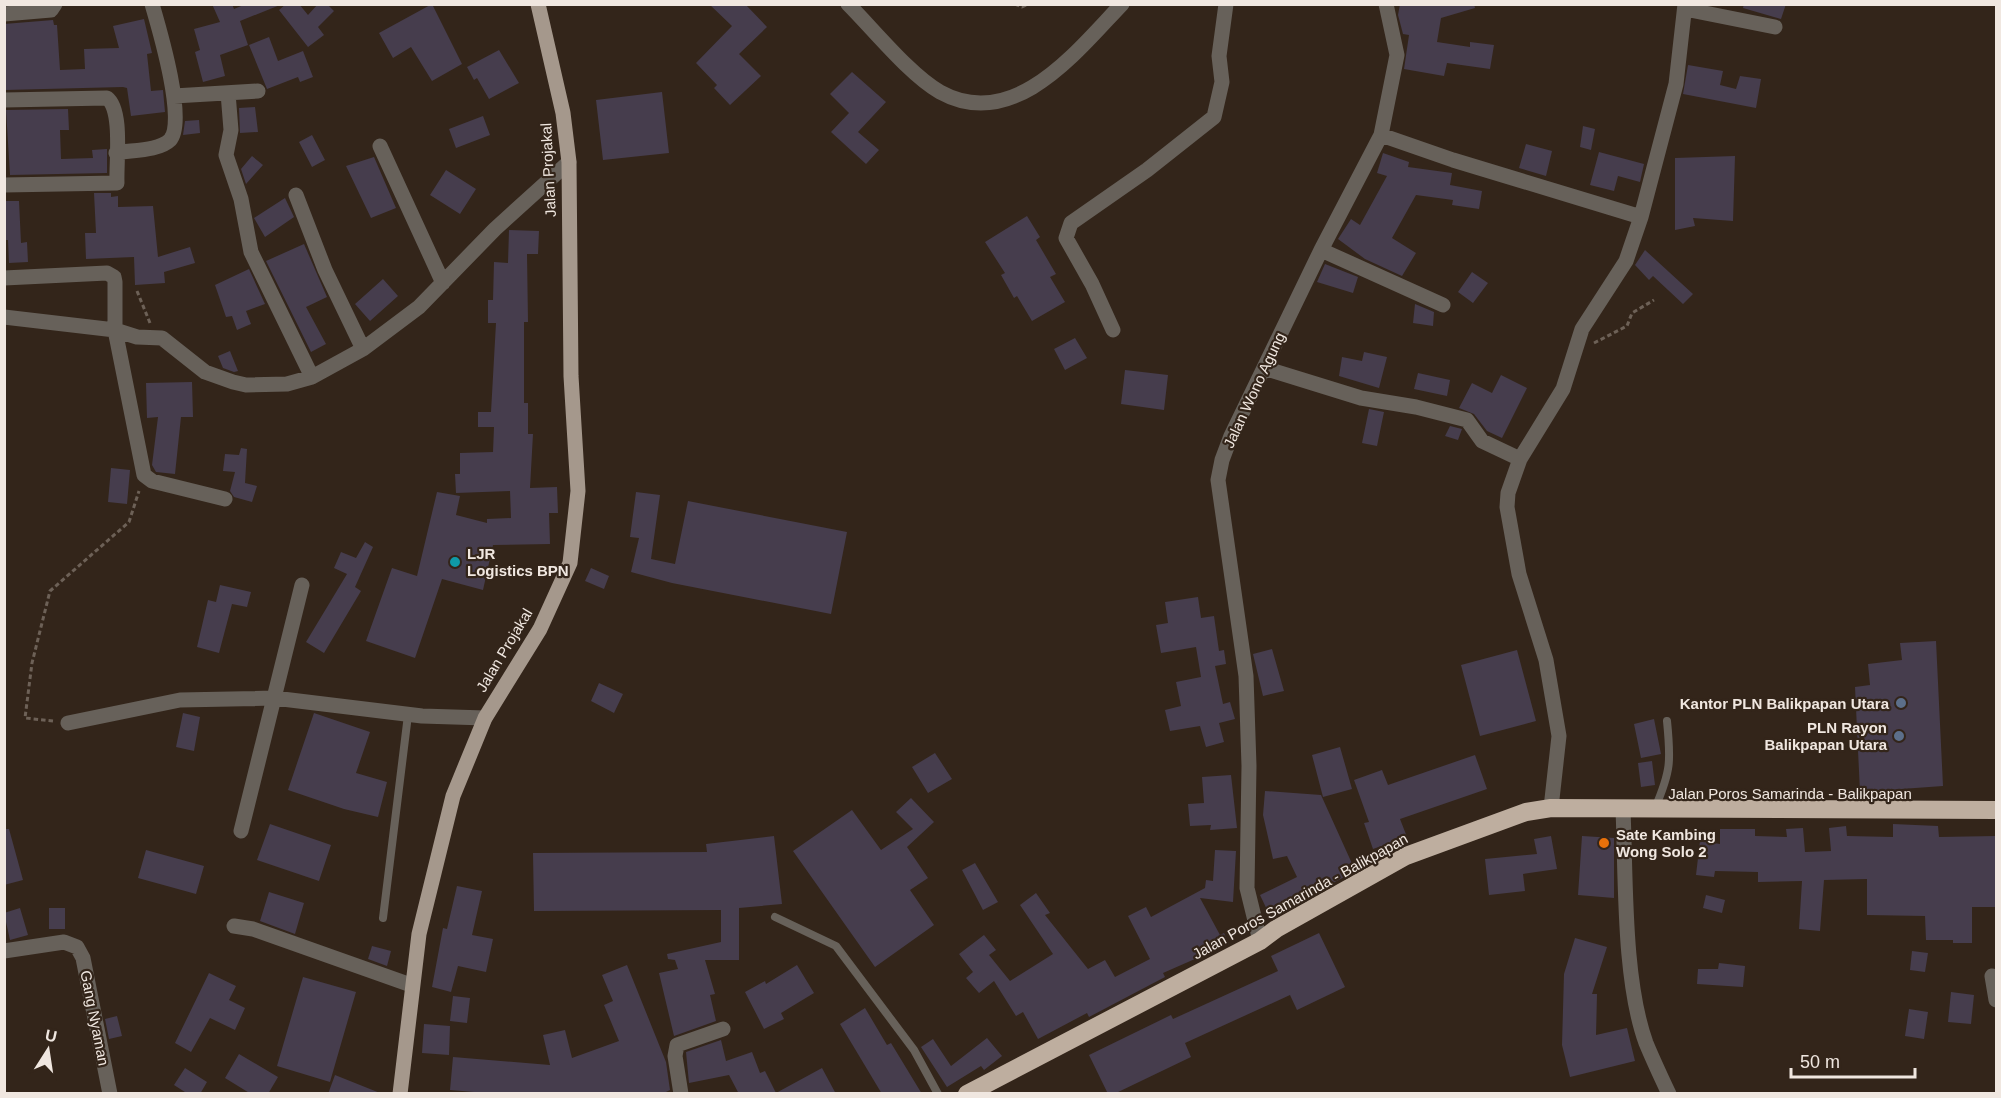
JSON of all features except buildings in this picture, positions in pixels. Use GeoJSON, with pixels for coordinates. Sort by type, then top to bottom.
{"type":"FeatureCollection","features":[{"type":"Feature","properties":{"kind":"highway","name":"Jalan Poros Samarinda - Balikpapan"},"geometry":{"type":"LineString","coordinates":[[967,1094],[1260,941],[1276,928],[1406,855],[1526,812],[1551,808],[1654,811],[1996,810]]}},
{"type":"Feature","properties":{"kind":"main road","name":"Jalan Projakal"},"geometry":{"type":"LineString","coordinates":[[400,1094],[411,985],[419,934],[453,796],[471,745],[484,718],[540,629],[570,563],[578,491],[571,376],[569,162],[563,113],[538,4]]}},
{"type":"Feature","properties":{"kind":"street"},"geometry":{"type":"LineString","coordinates":[[4,14],[51,10],[55,4]]}},
{"type":"Feature","properties":{"kind":"street"},"geometry":{"type":"LineString","coordinates":[[116,153],[159,146],[171,139],[174,129],[174,96],[152,4]]}},
{"type":"Feature","properties":{"kind":"street"},"geometry":{"type":"LineString","coordinates":[[848,4],[923,80],[940,92],[956,99],[988,102],[1022,95],[1070,59],[1122,4]]}},
{"type":"Feature","properties":{"kind":"street"},"geometry":{"type":"LineString","coordinates":[[1113,330],[1092,284],[1066,238],[1071,223],[1147,171],[1214,117],[1222,82],[1219,56],[1226,4]]}},
{"type":"Feature","properties":{"kind":"street","name":"Jalan Wono Agung"},"geometry":{"type":"LineString","coordinates":[[1260,941],[1247,888],[1249,766],[1246,676],[1218,480],[1222,460],[1264,368],[1321,250],[1381,135],[1397,55],[1386,4]]}},
{"type":"Feature","properties":{"kind":"street"},"geometry":{"type":"LineString","coordinates":[[1551,808],[1559,736],[1546,660],[1519,574],[1507,507],[1508,493],[1520,459],[1563,388],[1570,359],[1582,328],[1626,261],[1641,217],[1676,84],[1685,7],[1775,27]]}},
{"type":"Feature","properties":{"kind":"street"},"geometry":{"type":"LineString","coordinates":[[174,96],[258,91]]}},
{"type":"Feature","properties":{"kind":"street"},"geometry":{"type":"LineString","coordinates":[[228,93],[231,130],[226,144],[226,155],[241,200],[251,252],[312,377]]}},
{"type":"Feature","properties":{"kind":"street"},"geometry":{"type":"LineString","coordinates":[[4,100],[107,98],[113,103],[117,115],[117,183],[4,186]]}},
{"type":"Feature","properties":{"kind":"street"},"geometry":{"type":"LineString","coordinates":[[1381,135],[1464,164],[1641,217]]}},
{"type":"Feature","properties":{"kind":"street"},"geometry":{"type":"LineString","coordinates":[[380,146],[442,283]]}},
{"type":"Feature","properties":{"kind":"street"},"geometry":{"type":"LineString","coordinates":[[4,317],[115,330],[137,337],[162,338],[205,372],[246,385],[287,384],[312,377],[363,349],[419,307],[495,229],[569,162]]}},
{"type":"Feature","properties":{"kind":"street"},"geometry":{"type":"LineString","coordinates":[[296,195],[325,270],[363,349]]}},
{"type":"Feature","properties":{"kind":"street"},"geometry":{"type":"LineString","coordinates":[[1321,250],[1443,305]]}},
{"type":"Feature","properties":{"kind":"street"},"geometry":{"type":"LineString","coordinates":[[4,278],[107,273],[114,277],[115,330],[144,475],[152,481],[225,499]]}},
{"type":"Feature","properties":{"kind":"street"},"geometry":{"type":"LineString","coordinates":[[1264,368],[1361,398],[1416,407],[1467,420],[1482,441],[1520,459]]}},
{"type":"Feature","properties":{"kind":"street"},"geometry":{"type":"LineString","coordinates":[[241,831],[302,585]]}},
{"type":"Feature","properties":{"kind":"street"},"geometry":{"type":"LineString","coordinates":[[68,723],[180,700],[274,698],[408,715],[484,718]]}},
{"type":"Feature","properties":{"kind":"street"},"geometry":{"type":"LineString","coordinates":[[1623,810],[1630,949],[1637,1003],[1646,1042],[1669,1094]]}},
{"type":"Feature","properties":{"kind":"street"},"geometry":{"type":"LineString","coordinates":[[234,926],[253,930],[411,985]]}},
{"type":"Feature","properties":{"kind":"street","name":"Gang Nyaman"},"geometry":{"type":"LineString","coordinates":[[4,951],[64,942],[77,947],[83,958],[110,1094]]}},
{"type":"Feature","properties":{"kind":"street"},"geometry":{"type":"LineString","coordinates":[[1992,976],[1996,1000]]}},
{"type":"Feature","properties":{"kind":"street"},"geometry":{"type":"LineString","coordinates":[[681,1094],[675,1056],[677,1045],[723,1029]]}},
{"type":"Feature","properties":{"kind":"lane"},"geometry":{"type":"LineString","coordinates":[[383,918],[408,715]]}},
{"type":"Feature","properties":{"kind":"lane"},"geometry":{"type":"LineString","coordinates":[[1654,811],[1669,776],[1670,752],[1667,721]]}},
{"type":"Feature","properties":{"kind":"lane"},"geometry":{"type":"LineString","coordinates":[[775,917],[836,946],[914,1050],[938,1094]]}},
{"type":"Feature","properties":{"kind":"path"},"geometry":{"type":"LineString","coordinates":[[1016,4],[1022,7],[1028,4]]}},
{"type":"Feature","properties":{"kind":"path"},"geometry":{"type":"LineString","coordinates":[[136,291],[150,324],[171,343]]}},
{"type":"Feature","properties":{"kind":"path"},"geometry":{"type":"LineString","coordinates":[[1570,359],[1604,336],[1627,326],[1632,313],[1654,300]]}},
{"type":"Feature","properties":{"kind":"path"},"geometry":{"type":"LineString","coordinates":[[68,723],[25,718],[32,663],[50,591],[129,522],[144,475]]}},
{"type":"Feature","properties":{"kind":"place","name":"LJR Logistics BPN"},"geometry":{"type":"Point","coordinates":[455,562]}},
{"type":"Feature","properties":{"kind":"place","name":"Kantor PLN Balikpapan Utara"},"geometry":{"type":"Point","coordinates":[1901,703]}},
{"type":"Feature","properties":{"kind":"place","name":"PLN Rayon Balikpapan Utara"},"geometry":{"type":"Point","coordinates":[1899,736]}},
{"type":"Feature","properties":{"kind":"place","name":"Sate Kambing Wong Solo 2"},"geometry":{"type":"Point","coordinates":[1604,843]}}]}
